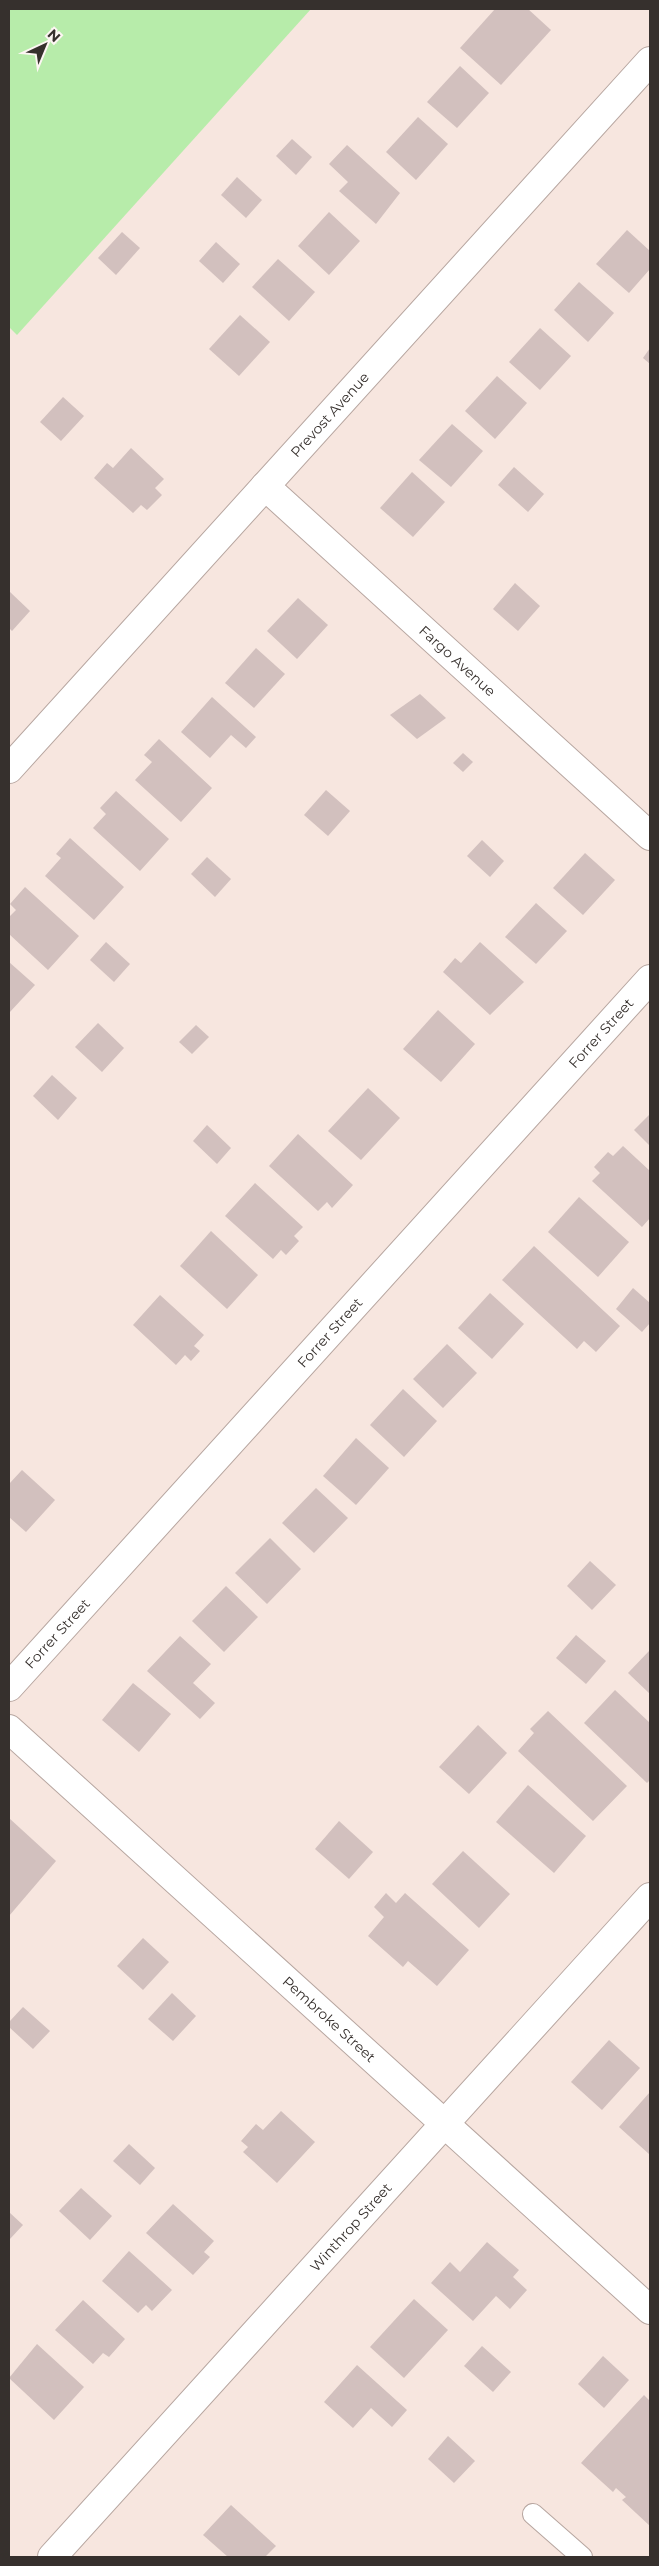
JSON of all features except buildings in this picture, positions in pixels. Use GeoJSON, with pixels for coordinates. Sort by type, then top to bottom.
{"type":"FeatureCollection","features":[{"type":"Feature","properties":{"kind":"street","name":"Prevost Avenue"},"geometry":{"type":"LineString","coordinates":[[9,770],[650,61]]}},
{"type":"Feature","properties":{"kind":"street","name":"Fargo Avenue"},"geometry":{"type":"LineString","coordinates":[[265,486],[650,836]]}},
{"type":"Feature","properties":{"kind":"street","name":"Forrer Street"},"geometry":{"type":"LineString","coordinates":[[9,1687],[650,979]]}},
{"type":"Feature","properties":{"kind":"street","name":"Pembroke Street"},"geometry":{"type":"LineString","coordinates":[[9,1730],[650,2310]]}},
{"type":"Feature","properties":{"kind":"street","name":"Winthrop Street"},"geometry":{"type":"LineString","coordinates":[[52,2557],[650,1897]]}},
{"type":"Feature","properties":{"kind":"lane"},"geometry":{"type":"LineString","coordinates":[[533,2514],[582,2557]]}},
{"type":"Feature","properties":{"kind":"green space"},"geometry":{"type":"Polygon","coordinates":[[[9,9],[311,9],[17,335],[9,327],[9,9]]]}}]}
